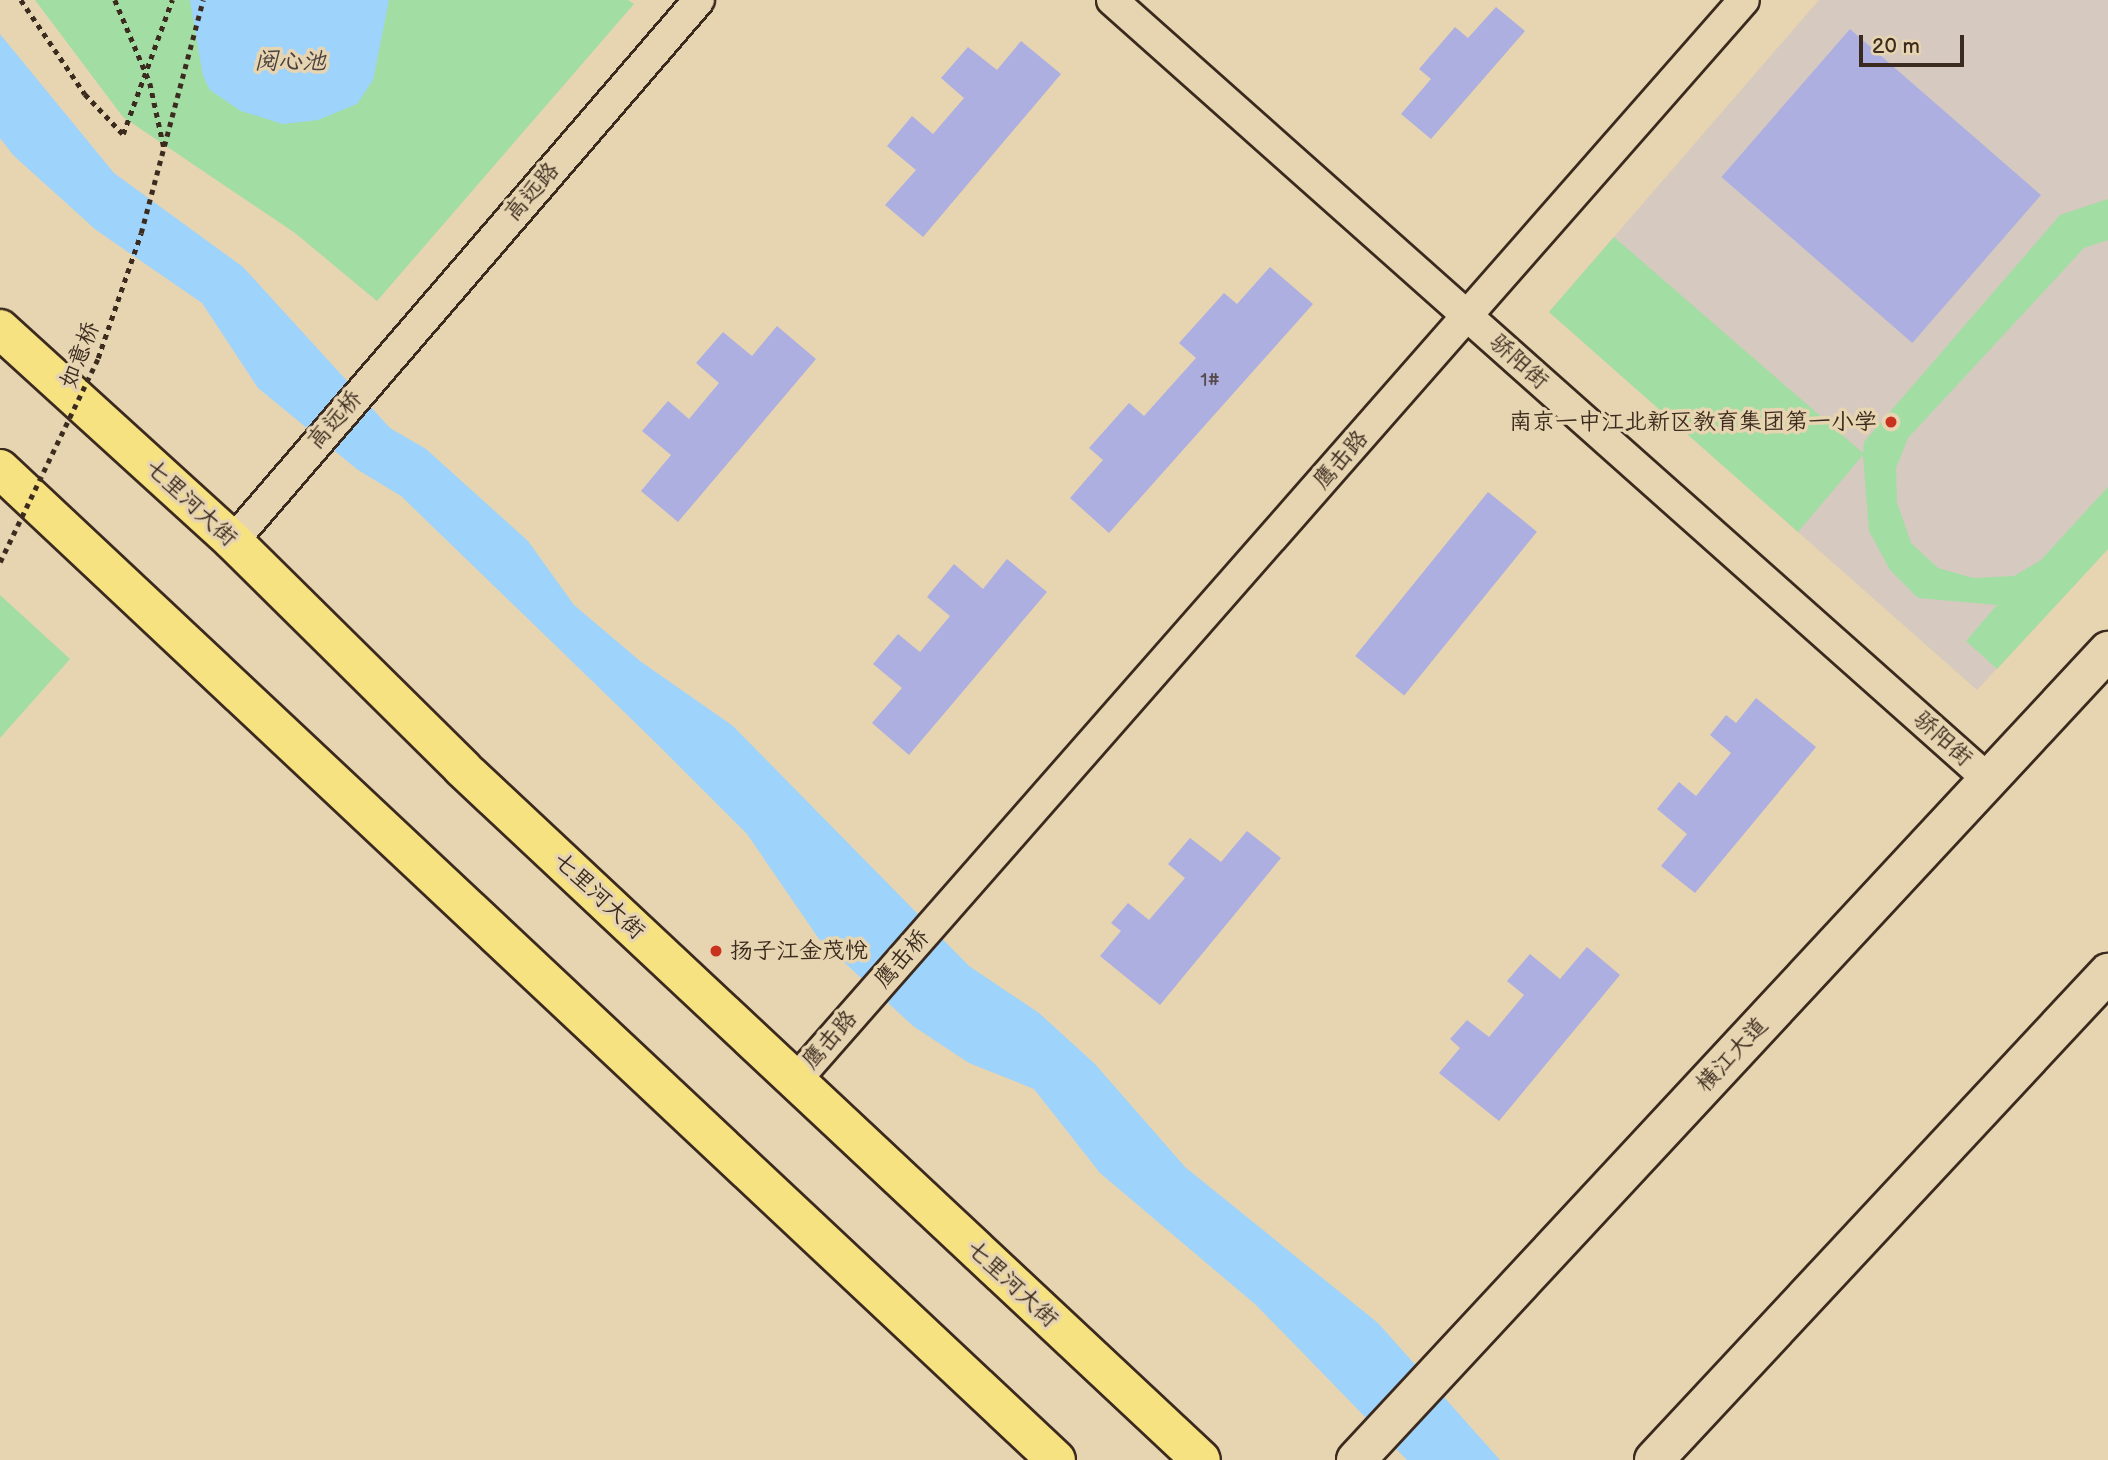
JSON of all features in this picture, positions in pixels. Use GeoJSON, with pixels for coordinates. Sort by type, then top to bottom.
{"type":"FeatureCollection","features":[{"type":"Feature","properties":{"kind":"main road","name":"七里河大街"},"geometry":{"type":"LineString","coordinates":[[0,329],[233,541],[794,1081],[1201,1460]]}},
{"type":"Feature","properties":{"kind":"main road"},"geometry":{"type":"LineString","coordinates":[[0,469],[1056,1460]]}},
{"type":"Feature","properties":{"kind":"main road","name":"横江大道"},"geometry":{"type":"LineString","coordinates":[[1356,1460],[2108,651]]}},
{"type":"Feature","properties":{"kind":"main road"},"geometry":{"type":"LineString","coordinates":[[1654,1460],[2108,973]]}},
{"type":"Feature","properties":{"kind":"street","name":"高远路"},"geometry":{"type":"LineString","coordinates":[[366,384],[699,0]]}},
{"type":"Feature","properties":{"kind":"street","name":"骄阳街"},"geometry":{"type":"LineString","coordinates":[[1112,0],[1989,780]]}},
{"type":"Feature","properties":{"kind":"street","name":"鹰击路"},"geometry":{"type":"LineString","coordinates":[[938,918],[1744,0]]}},
{"type":"Feature","properties":{"kind":"street","name":"高远桥"},"geometry":{"type":"LineString","coordinates":[[233,541],[366,384]]}},
{"type":"Feature","properties":{"kind":"street","name":"鹰击桥"},"geometry":{"type":"LineString","coordinates":[[866,999],[938,918]]}},
{"type":"Feature","properties":{"kind":"street","name":"鹰击路"},"geometry":{"type":"LineString","coordinates":[[794,1081],[866,999]]}},
{"type":"Feature","properties":{"kind":"path"},"geometry":{"type":"LineString","coordinates":[[21,0],[85,94],[122,134],[172,0]]}},
{"type":"Feature","properties":{"kind":"path","name":"如意桥"},"geometry":{"type":"LineString","coordinates":[[115,0],[150,83],[164,149]]}},
{"type":"Feature","properties":{"kind":"path","name":"如意桥"},"geometry":{"type":"LineString","coordinates":[[0,562],[98,358],[164,149],[203,0]]}},
{"type":"Feature","properties":{"kind":"shaded area","name":"南京一中江北新区教育集团第一小学"},"geometry":{"type":"Polygon","coordinates":[[[1819,0],[2108,0],[2108,549],[1977,690],[1549,312],[1819,0]]]}},
{"type":"Feature","properties":{"kind":"green space"},"geometry":{"type":"Polygon","coordinates":[[[35,0],[628,0],[634,4],[377,301],[295,233],[123,117],[35,0]]]}},
{"type":"Feature","properties":{"kind":"green space"},"geometry":{"type":"Polygon","coordinates":[[[2108,199],[2108,240],[2084,248],[1908,438],[1896,468],[1897,502],[1911,543],[1938,568],[1973,578],[2014,576],[2041,560],[2108,487],[2108,549],[1997,669],[1966,641],[1997,605],[1918,598],[1890,570],[1869,531],[1863,455],[1798,532],[1549,312],[1614,237],[1863,453],[1864,442],[2060,215],[2108,199]]]}},
{"type":"Feature","properties":{"kind":"green space"},"geometry":{"type":"Polygon","coordinates":[[[0,595],[70,659],[0,738],[0,595]]]}},
{"type":"Feature","properties":{"kind":"water","name":"阅心池"},"geometry":{"type":"Polygon","coordinates":[[[190,0],[389,0],[373,80],[357,104],[318,120],[283,124],[241,111],[210,90],[203,76],[190,0]]]}},
{"type":"Feature","properties":{"kind":"water"},"geometry":{"type":"Polygon","coordinates":[[[0,34],[114,173],[243,267],[390,428],[426,449],[528,541],[574,605],[640,661],[733,726],[969,966],[1039,1013],[1095,1064],[1185,1167],[1378,1323],[1500,1460],[1407,1460],[1256,1305],[1100,1173],[1034,1089],[969,1063],[913,1026],[819,939],[747,834],[651,738],[401,496],[358,470],[258,388],[202,303],[96,230],[13,155],[0,138],[0,34]]]}},
{"type":"Feature","properties":{"kind":"building"},"geometry":{"type":"Polygon","coordinates":[[[1496,7],[1525,31],[1431,139],[1401,114],[1431,79],[1419,69],[1455,27],[1468,38],[1496,7]]]}},
{"type":"Feature","properties":{"kind":"building"},"geometry":{"type":"Polygon","coordinates":[[[1850,29],[2041,195],[1912,343],[1721,177],[1850,29]]]}},
{"type":"Feature","properties":{"kind":"building"},"geometry":{"type":"Polygon","coordinates":[[[1021,41],[1061,74],[923,237],[885,205],[916,170],[887,146],[912,116],[933,134],[964,98],[941,78],[968,47],[997,70],[1021,41]]]}},
{"type":"Feature","properties":{"kind":"building"},"geometry":{"type":"Polygon","coordinates":[[[1270,267],[1313,304],[1109,533],[1070,498],[1103,460],[1089,448],[1129,403],[1144,416],[1196,358],[1179,343],[1224,293],[1237,304],[1270,267]]]}},
{"type":"Feature","properties":{"kind":"building"},"geometry":{"type":"Polygon","coordinates":[[[777,326],[816,359],[678,522],[641,491],[671,455],[642,431],[668,401],[689,419],[719,383],[696,363],[723,332],[752,356],[777,326]]]}},
{"type":"Feature","properties":{"kind":"building"},"geometry":{"type":"Polygon","coordinates":[[[1488,492],[1537,532],[1404,696],[1355,656],[1488,492]]]}},
{"type":"Feature","properties":{"kind":"building"},"geometry":{"type":"Polygon","coordinates":[[[1007,559],[1047,592],[909,755],[872,723],[902,688],[873,664],[898,634],[920,652],[950,616],[927,597],[954,564],[983,589],[1007,559]]]}},
{"type":"Feature","properties":{"kind":"building"},"geometry":{"type":"Polygon","coordinates":[[[1756,698],[1816,747],[1695,893],[1661,866],[1687,834],[1657,809],[1679,782],[1696,796],[1731,753],[1710,735],[1726,715],[1736,723],[1756,698]]]}},
{"type":"Feature","properties":{"kind":"building"},"geometry":{"type":"Polygon","coordinates":[[[1247,831],[1281,858],[1160,1005],[1100,956],[1121,931],[1111,923],[1128,903],[1149,920],[1185,878],[1168,864],[1190,838],[1221,862],[1247,831]]]}},
{"type":"Feature","properties":{"kind":"building"},"geometry":{"type":"Polygon","coordinates":[[[1587,947],[1620,975],[1499,1121],[1439,1073],[1460,1048],[1450,1039],[1467,1020],[1489,1037],[1524,995],[1507,981],[1530,954],[1560,979],[1587,947]]]}},
{"type":"Feature","properties":{"kind":"place","name":"南京一中江北新区教育集团第一小学"},"geometry":{"type":"Point","coordinates":[1891,422]}},
{"type":"Feature","properties":{"kind":"place","name":"扬子江金茂悦"},"geometry":{"type":"Point","coordinates":[716,951]}}]}
